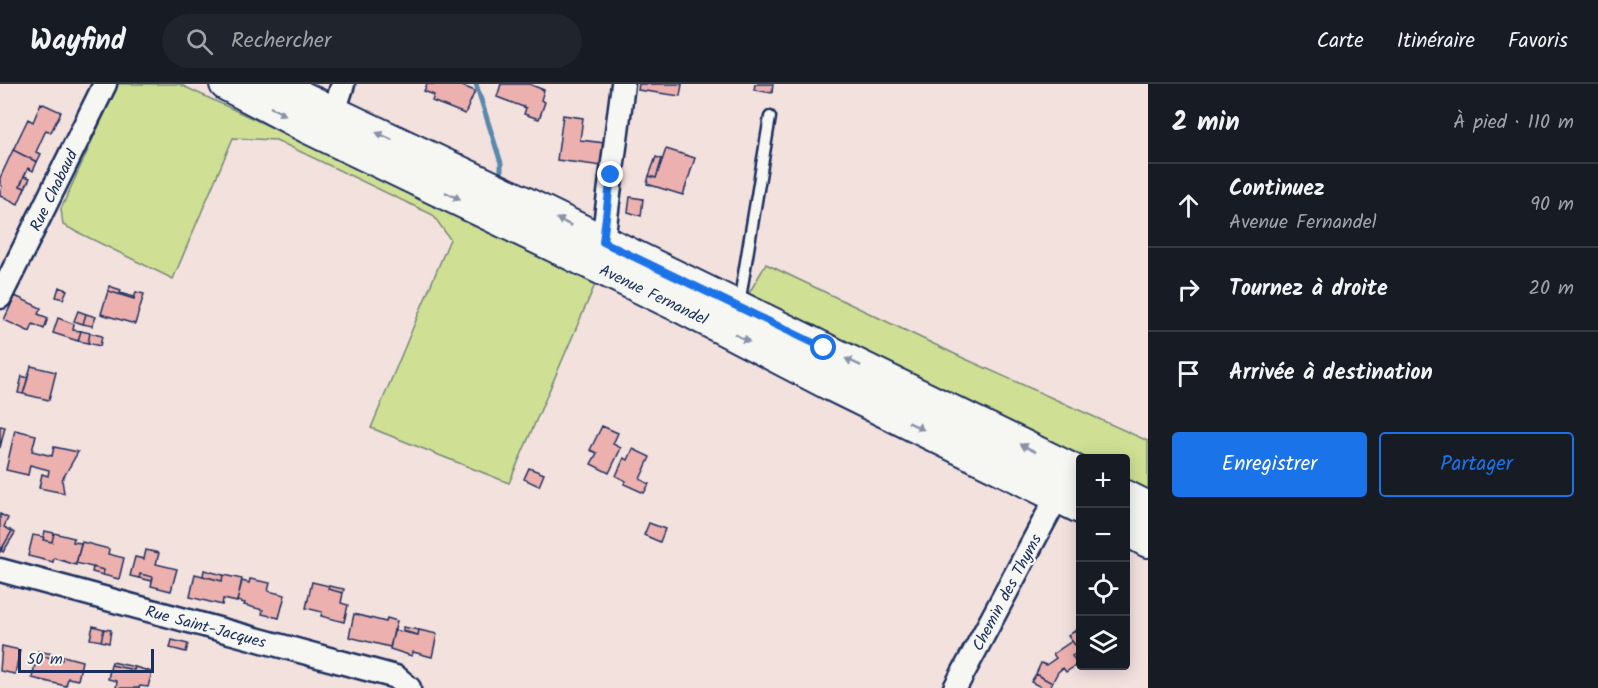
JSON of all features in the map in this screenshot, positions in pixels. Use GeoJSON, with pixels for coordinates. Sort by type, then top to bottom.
{"type":"FeatureCollection","features":[{"type":"Feature","properties":{"kind":"main road","name":"Avenue Fernandel"},"geometry":{"type":"LineString","coordinates":[[226,84],[684,308],[832,385],[1069,501]]}},
{"type":"Feature","properties":{"kind":"main road","name":"Avenue Fernandel"},"geometry":{"type":"LineString","coordinates":[[273,84],[338,98],[603,242],[1076,472]]}},
{"type":"Feature","properties":{"kind":"main road"},"geometry":{"type":"LineString","coordinates":[[1130,499],[1148,508]]}},
{"type":"Feature","properties":{"kind":"main road"},"geometry":{"type":"LineString","coordinates":[[1130,532],[1148,541]]}},
{"type":"Feature","properties":{"kind":"street","name":"Rue Chabaud"},"geometry":{"type":"LineString","coordinates":[[0,297],[105,84]]}},
{"type":"Feature","properties":{"kind":"street"},"geometry":{"type":"LineString","coordinates":[[603,242],[622,84]]}},
{"type":"Feature","properties":{"kind":"street","name":"Chemin des Thyms"},"geometry":{"type":"LineString","coordinates":[[955,688],[1069,501]]}},
{"type":"Feature","properties":{"kind":"street","name":"Rue Saint-Jacques"},"geometry":{"type":"LineString","coordinates":[[0,570],[396,677],[409,688]]}},
{"type":"Feature","properties":{"kind":"lane"},"geometry":{"type":"LineString","coordinates":[[738,307],[771,117]]}},
{"type":"Feature","properties":{"kind":"green space"},"geometry":{"type":"Polygon","coordinates":[[[118,84],[179,84],[597,280],[509,483],[371,428],[450,239],[433,215],[276,140],[233,138],[173,279],[63,225],[61,209],[118,84]]]}},
{"type":"Feature","properties":{"kind":"green space"},"geometry":{"type":"Polygon","coordinates":[[[766,264],[961,357],[1148,441],[1148,498],[1130,489],[1130,454],[1076,454],[1076,456],[745,300],[766,264]]]}},
{"type":"Feature","properties":{"kind":"building"},"geometry":{"type":"Polygon","coordinates":[[[427,84],[457,84],[475,91],[465,114],[432,101],[434,95],[424,91],[427,84]]]}},
{"type":"Feature","properties":{"kind":"building"},"geometry":{"type":"Polygon","coordinates":[[[501,84],[529,84],[544,90],[541,100],[545,102],[539,119],[524,114],[526,108],[497,97],[501,84]]]}},
{"type":"Feature","properties":{"kind":"building"},"geometry":{"type":"Polygon","coordinates":[[[639,84],[682,84],[680,96],[638,90],[639,84]]]}},
{"type":"Feature","properties":{"kind":"building"},"geometry":{"type":"Polygon","coordinates":[[[755,84],[773,84],[772,93],[754,90],[755,84]]]}},
{"type":"Feature","properties":{"kind":"building"},"geometry":{"type":"Polygon","coordinates":[[[41,103],[61,112],[51,132],[46,130],[36,152],[41,154],[37,162],[13,150],[28,119],[33,122],[41,103]]]}},
{"type":"Feature","properties":{"kind":"building"},"geometry":{"type":"Polygon","coordinates":[[[563,115],[583,118],[580,140],[605,143],[602,166],[557,160],[563,115]]]}},
{"type":"Feature","properties":{"kind":"building"},"geometry":{"type":"Polygon","coordinates":[[[666,149],[695,158],[683,195],[647,184],[649,176],[656,178],[666,149]]]}},
{"type":"Feature","properties":{"kind":"building"},"geometry":{"type":"Polygon","coordinates":[[[13,150],[37,162],[33,171],[28,168],[20,186],[25,188],[18,204],[0,195],[2,186],[0,178],[13,150]]]}},
{"type":"Feature","properties":{"kind":"building"},"geometry":{"type":"Polygon","coordinates":[[[656,157],[662,159],[656,178],[649,176],[656,157]]]}},
{"type":"Feature","properties":{"kind":"building"},"geometry":{"type":"Polygon","coordinates":[[[24,176],[30,178],[25,188],[20,186],[24,176]]]}},
{"type":"Feature","properties":{"kind":"building"},"geometry":{"type":"Polygon","coordinates":[[[630,197],[643,199],[641,216],[628,212],[630,197]]]}},
{"type":"Feature","properties":{"kind":"building"},"geometry":{"type":"Polygon","coordinates":[[[109,286],[121,290],[120,293],[134,297],[134,299],[108,291],[109,286]]]}},
{"type":"Feature","properties":{"kind":"building"},"geometry":{"type":"Polygon","coordinates":[[[59,287],[67,290],[63,299],[56,297],[59,287]]]}},
{"type":"Feature","properties":{"kind":"building"},"geometry":{"type":"Polygon","coordinates":[[[108,291],[134,299],[136,292],[144,294],[135,324],[101,314],[108,291]]]}},
{"type":"Feature","properties":{"kind":"building"},"geometry":{"type":"Polygon","coordinates":[[[15,296],[41,308],[38,314],[48,318],[44,329],[33,324],[30,332],[4,320],[15,296]]]}},
{"type":"Feature","properties":{"kind":"building"},"geometry":{"type":"Polygon","coordinates":[[[78,311],[86,314],[83,324],[74,321],[78,311]]]}},
{"type":"Feature","properties":{"kind":"building"},"geometry":{"type":"Polygon","coordinates":[[[86,314],[96,317],[92,326],[83,324],[86,314]]]}},
{"type":"Feature","properties":{"kind":"building"},"geometry":{"type":"Polygon","coordinates":[[[58,318],[74,324],[73,330],[81,331],[78,341],[53,333],[58,318]]]}},
{"type":"Feature","properties":{"kind":"building"},"geometry":{"type":"Polygon","coordinates":[[[81,331],[90,333],[88,343],[78,341],[81,331]]]}},
{"type":"Feature","properties":{"kind":"building"},"geometry":{"type":"Polygon","coordinates":[[[90,333],[102,336],[100,346],[88,343],[90,333]]]}},
{"type":"Feature","properties":{"kind":"building"},"geometry":{"type":"Polygon","coordinates":[[[31,366],[56,372],[49,400],[23,394],[31,366]]]}},
{"type":"Feature","properties":{"kind":"building"},"geometry":{"type":"Polygon","coordinates":[[[22,376],[28,378],[23,394],[18,393],[22,376]]]}},
{"type":"Feature","properties":{"kind":"building"},"geometry":{"type":"Polygon","coordinates":[[[0,426],[5,427],[0,448],[0,426]]]}},
{"type":"Feature","properties":{"kind":"building"},"geometry":{"type":"Polygon","coordinates":[[[602,426],[618,433],[613,444],[621,448],[609,473],[591,464],[597,453],[590,450],[602,426]]]}},
{"type":"Feature","properties":{"kind":"building"},"geometry":{"type":"Polygon","coordinates":[[[15,430],[36,435],[32,451],[52,456],[54,447],[78,452],[62,480],[64,493],[39,488],[42,474],[48,476],[49,470],[30,465],[28,475],[6,470],[15,430]]]}},
{"type":"Feature","properties":{"kind":"building"},"geometry":{"type":"Polygon","coordinates":[[[633,449],[650,457],[640,479],[649,484],[644,493],[624,484],[626,481],[616,476],[624,458],[628,460],[633,449]]]}},
{"type":"Feature","properties":{"kind":"building"},"geometry":{"type":"Polygon","coordinates":[[[529,468],[544,474],[539,486],[524,479],[529,468]]]}},
{"type":"Feature","properties":{"kind":"building"},"geometry":{"type":"Polygon","coordinates":[[[0,514],[8,518],[4,527],[12,531],[0,552],[0,514]]]}},
{"type":"Feature","properties":{"kind":"building"},"geometry":{"type":"Polygon","coordinates":[[[649,523],[665,529],[660,542],[644,535],[649,523]]]}},
{"type":"Feature","properties":{"kind":"building"},"geometry":{"type":"Polygon","coordinates":[[[12,531],[15,533],[3,552],[1,550],[12,531]]]}},
{"type":"Feature","properties":{"kind":"building"},"geometry":{"type":"Polygon","coordinates":[[[45,531],[54,533],[52,542],[43,540],[45,531]]]}},
{"type":"Feature","properties":{"kind":"building"},"geometry":{"type":"Polygon","coordinates":[[[54,533],[74,538],[73,542],[81,543],[76,565],[54,558],[53,562],[28,556],[33,535],[44,537],[43,540],[52,542],[54,533]]]}},
{"type":"Feature","properties":{"kind":"building"},"geometry":{"type":"Polygon","coordinates":[[[82,542],[109,549],[108,554],[124,558],[119,579],[103,575],[104,570],[76,563],[82,542]]]}},
{"type":"Feature","properties":{"kind":"building"},"geometry":{"type":"Polygon","coordinates":[[[146,550],[159,553],[156,564],[177,569],[171,591],[151,586],[153,577],[140,574],[139,578],[130,576],[135,557],[144,559],[146,550]]]}},
{"type":"Feature","properties":{"kind":"building"},"geometry":{"type":"Polygon","coordinates":[[[93,567],[104,570],[103,575],[92,572],[93,567]]]}},
{"type":"Feature","properties":{"kind":"building"},"geometry":{"type":"Polygon","coordinates":[[[204,570],[223,575],[222,581],[203,576],[204,570]]]}},
{"type":"Feature","properties":{"kind":"building"},"geometry":{"type":"Polygon","coordinates":[[[140,574],[153,577],[152,581],[139,578],[140,574]]]}},
{"type":"Feature","properties":{"kind":"building"},"geometry":{"type":"Polygon","coordinates":[[[195,574],[222,581],[223,575],[242,579],[237,602],[223,599],[222,605],[190,597],[195,574]]]}},
{"type":"Feature","properties":{"kind":"building"},"geometry":{"type":"Polygon","coordinates":[[[250,579],[270,583],[268,591],[285,595],[279,618],[262,614],[263,610],[237,601],[242,581],[249,583],[250,579]]]}},
{"type":"Feature","properties":{"kind":"building"},"geometry":{"type":"Polygon","coordinates":[[[312,582],[329,586],[328,589],[343,593],[341,603],[348,605],[344,622],[321,616],[322,612],[306,608],[312,582]]]}},
{"type":"Feature","properties":{"kind":"building"},"geometry":{"type":"Polygon","coordinates":[[[329,586],[344,589],[343,593],[328,589],[329,586]]]}},
{"type":"Feature","properties":{"kind":"building"},"geometry":{"type":"Polygon","coordinates":[[[354,614],[386,622],[387,618],[397,621],[390,647],[349,637],[354,614]]]}},
{"type":"Feature","properties":{"kind":"building"},"geometry":{"type":"Polygon","coordinates":[[[93,626],[104,629],[101,641],[90,639],[93,626]]]}},
{"type":"Feature","properties":{"kind":"building"},"geometry":{"type":"Polygon","coordinates":[[[403,627],[419,630],[418,635],[403,631],[403,627]]]}},
{"type":"Feature","properties":{"kind":"building"},"geometry":{"type":"Polygon","coordinates":[[[104,629],[111,630],[109,643],[101,641],[104,629]]]}},
{"type":"Feature","properties":{"kind":"building"},"geometry":{"type":"Polygon","coordinates":[[[394,630],[418,635],[419,630],[437,634],[432,657],[413,652],[412,656],[390,649],[394,630]]]}},
{"type":"Feature","properties":{"kind":"building"},"geometry":{"type":"Polygon","coordinates":[[[1076,630],[1076,644],[1075,645],[1068,636],[1076,630]]]}},
{"type":"Feature","properties":{"kind":"building"},"geometry":{"type":"Polygon","coordinates":[[[172,640],[188,644],[186,652],[170,648],[172,640]]]}},
{"type":"Feature","properties":{"kind":"building"},"geometry":{"type":"Polygon","coordinates":[[[1072,641],[1076,644],[1076,654],[1072,656],[1076,665],[1066,672],[1063,668],[1052,683],[1036,674],[1041,663],[1046,665],[1056,658],[1053,654],[1072,641]]]}},
{"type":"Feature","properties":{"kind":"building"},"geometry":{"type":"Polygon","coordinates":[[[2,646],[20,650],[15,674],[0,671],[2,646]]]}},
{"type":"Feature","properties":{"kind":"building"},"geometry":{"type":"Polygon","coordinates":[[[38,651],[63,656],[62,660],[37,655],[38,651]]]}},
{"type":"Feature","properties":{"kind":"building"},"geometry":{"type":"Polygon","coordinates":[[[37,655],[62,660],[63,656],[82,661],[78,680],[68,678],[66,686],[32,678],[37,655]]]}},
{"type":"Feature","properties":{"kind":"building"},"geometry":{"type":"Polygon","coordinates":[[[112,662],[135,667],[134,670],[111,665],[112,662]]]}},
{"type":"Feature","properties":{"kind":"building"},"geometry":{"type":"Polygon","coordinates":[[[111,665],[134,670],[135,667],[152,672],[148,687],[116,688],[117,681],[108,679],[111,665]]]}},
{"type":"Feature","properties":{"kind":"building"},"geometry":{"type":"Polygon","coordinates":[[[1036,674],[1052,683],[1050,688],[1043,688],[1031,682],[1036,674]]]}},
{"type":"Feature","properties":{"kind":"waterway"},"geometry":{"type":"LineString","coordinates":[[476,84],[501,163],[501,173]]}},
{"type":"Feature","properties":{"kind":"route"},"geometry":{"type":"LineString","coordinates":[[611,175],[603,242],[824,348]]}}]}
